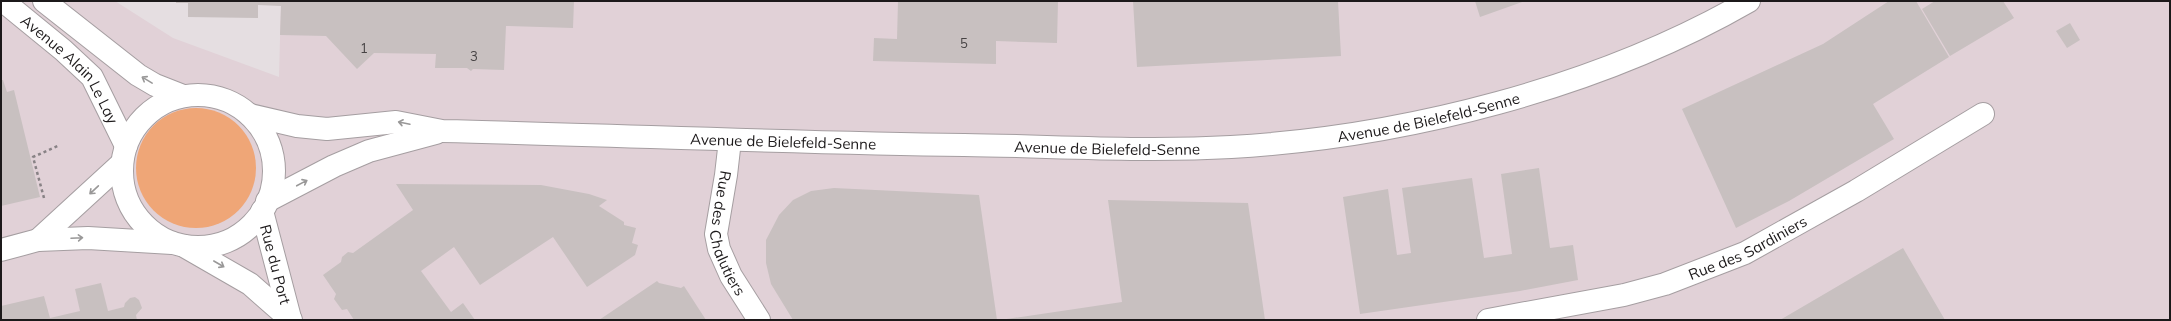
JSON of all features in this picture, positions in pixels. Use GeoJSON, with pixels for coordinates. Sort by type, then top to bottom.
{"type":"FeatureCollection","features":[{"type":"Feature","properties":{"kind":"main road","name":"Avenue Alain Le Lay"},"geometry":{"type":"LineString","coordinates":[[3,1],[63,50],[92,77],[124,154]]}},
{"type":"Feature","properties":{"kind":"main road","name":"Avenue Alain Le Lay"},"geometry":{"type":"LineString","coordinates":[[44,1],[138,74],[155,85],[183,96]]}},
{"type":"Feature","properties":{"kind":"main road","name":"Avenue de Bielefeld-Senne"},"geometry":{"type":"LineString","coordinates":[[250,115],[298,126],[327,129],[396,122],[442,131],[730,140],[1166,148],[1228,147],[1325,138],[1416,122],[1540,90],[1620,61],[1691,30],[1749,1]]}},
{"type":"Feature","properties":{"kind":"main road"},"geometry":{"type":"LineString","coordinates":[[1,250],[38,240],[88,238],[178,244],[199,247],[226,241],[242,232],[265,206],[274,178],[272,155],[270,144],[264,133],[250,115],[234,105],[218,98],[201,95],[183,96],[164,102],[148,113],[134,128],[124,154],[125,193],[134,211],[152,230],[178,244],[250,284],[290,319]]}},
{"type":"Feature","properties":{"kind":"main road","name":"Rue des Sardiniers"},"geometry":{"type":"LineString","coordinates":[[1488,320],[1624,295],[1684,277],[1746,253],[1856,191],[1982,114]]}},
{"type":"Feature","properties":{"kind":"main road","name":"Avenue de Bielefeld-Senne"},"geometry":{"type":"LineString","coordinates":[[265,206],[334,166],[370,151],[442,131]]}},
{"type":"Feature","properties":{"kind":"main road","name":"Rue des Chalutiers"},"geometry":{"type":"LineString","coordinates":[[730,140],[716,234],[719,249],[731,276],[759,320]]}},
{"type":"Feature","properties":{"kind":"main road"},"geometry":{"type":"LineString","coordinates":[[38,240],[124,154]]}},
{"type":"Feature","properties":{"kind":"main road","name":"Rue du Port"},"geometry":{"type":"LineString","coordinates":[[265,206],[290,319]]}},
{"type":"Feature","properties":{"kind":"path"},"geometry":{"type":"LineString","coordinates":[[45,200],[33,157],[60,145]]}},
{"type":"Feature","properties":{"kind":"shaded area"},"geometry":{"type":"Polygon","coordinates":[[[1,1],[115,1],[173,38],[279,77],[281,1],[2170,1],[2170,320],[1,320],[1,1]]]}},
{"type":"Feature","properties":{"kind":"shaded area"},"geometry":{"type":"Polygon","coordinates":[[[196,108],[219,112],[239,125],[252,145],[256,168],[252,191],[239,211],[219,224],[196,228],[173,224],[153,211],[140,191],[136,168],[140,145],[153,125],[173,112],[196,108]]]}},
{"type":"Feature","properties":{"kind":"building"},"geometry":{"type":"Polygon","coordinates":[[[176,1],[574,1],[573,28],[506,26],[504,70],[473,69],[471,71],[467,68],[435,68],[436,54],[374,53],[357,69],[326,36],[280,35],[281,6],[258,5],[258,18],[188,17],[188,3],[176,3],[176,1]]]}},
{"type":"Feature","properties":{"kind":"building"},"geometry":{"type":"Polygon","coordinates":[[[898,1],[1058,1],[1057,43],[996,41],[996,64],[873,61],[874,38],[897,39],[898,1]]]}},
{"type":"Feature","properties":{"kind":"building"},"geometry":{"type":"Polygon","coordinates":[[[1133,1],[1338,1],[1341,56],[1137,67],[1133,1]]]}},
{"type":"Feature","properties":{"kind":"building"},"geometry":{"type":"Polygon","coordinates":[[[1475,1],[1525,1],[1480,17],[1475,1]]]}},
{"type":"Feature","properties":{"kind":"building"},"geometry":{"type":"Polygon","coordinates":[[[1889,1],[1916,1],[1949,57],[1873,104],[1894,139],[1789,201],[1736,228],[1682,109],[1823,44],[1889,1]]]}},
{"type":"Feature","properties":{"kind":"building"},"geometry":{"type":"Polygon","coordinates":[[[1935,1],[2003,1],[2014,18],[1950,56],[1922,9],[1935,1]]]}},
{"type":"Feature","properties":{"kind":"building"},"geometry":{"type":"Polygon","coordinates":[[[2070,23],[2080,40],[2067,48],[2056,31],[2070,23]]]}},
{"type":"Feature","properties":{"kind":"building"},"geometry":{"type":"Polygon","coordinates":[[[1,80],[3,80],[7,92],[14,90],[40,197],[1,206],[1,80]]]}},
{"type":"Feature","properties":{"kind":"building"},"geometry":{"type":"Polygon","coordinates":[[[1539,168],[1550,248],[1573,245],[1578,280],[1520,291],[1360,314],[1343,197],[1388,189],[1397,255],[1411,253],[1402,188],[1472,178],[1484,258],[1512,254],[1501,174],[1539,168]]]}},
{"type":"Feature","properties":{"kind":"building"},"geometry":{"type":"Polygon","coordinates":[[[396,184],[541,185],[589,194],[607,200],[599,206],[624,222],[624,225],[636,228],[632,243],[638,245],[635,255],[587,287],[553,237],[480,285],[454,247],[421,271],[451,312],[463,303],[475,320],[354,320],[347,309],[342,310],[334,299],[336,294],[323,275],[341,262],[342,257],[348,252],[353,253],[413,210],[396,184]]]}},
{"type":"Feature","properties":{"kind":"building"},"geometry":{"type":"Polygon","coordinates":[[[834,188],[979,195],[997,320],[793,320],[771,284],[766,263],[766,240],[779,215],[793,200],[811,191],[834,188]]]}},
{"type":"Feature","properties":{"kind":"building"},"geometry":{"type":"Polygon","coordinates":[[[1108,200],[1248,203],[1265,320],[1000,320],[1122,302],[1108,200]]]}},
{"type":"Feature","properties":{"kind":"building"},"geometry":{"type":"Polygon","coordinates":[[[1903,248],[1945,320],[1780,320],[1903,248]]]}},
{"type":"Feature","properties":{"kind":"building"},"geometry":{"type":"Polygon","coordinates":[[[657,281],[659,283],[681,288],[684,286],[706,320],[599,320],[657,281]]]}},
{"type":"Feature","properties":{"kind":"building"},"geometry":{"type":"Polygon","coordinates":[[[101,283],[108,311],[124,307],[125,303],[130,298],[135,297],[139,300],[142,308],[136,315],[137,320],[1,320],[1,306],[44,296],[50,318],[80,311],[75,289],[101,283]]]}}]}
